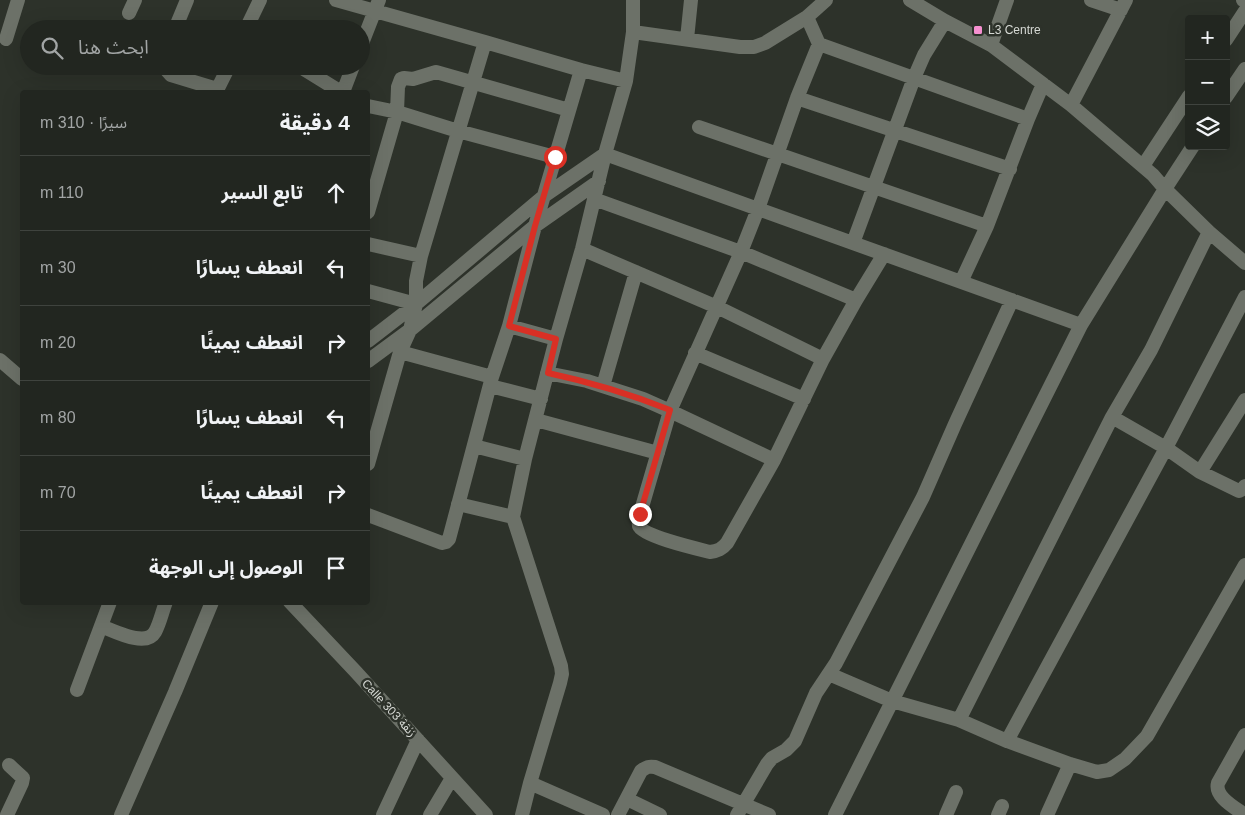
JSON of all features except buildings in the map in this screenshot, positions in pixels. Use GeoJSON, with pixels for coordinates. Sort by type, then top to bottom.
{"type":"FeatureCollection","features":[{"type":"Feature","properties":{"kind":"street"},"geometry":{"type":"LineString","coordinates":[[6,38],[18,0]]}},
{"type":"Feature","properties":{"kind":"street"},"geometry":{"type":"LineString","coordinates":[[129,14],[135,0]]}},
{"type":"Feature","properties":{"kind":"street"},"geometry":{"type":"LineString","coordinates":[[181,20],[187,0]]}},
{"type":"Feature","properties":{"kind":"street"},"geometry":{"type":"LineString","coordinates":[[250,20],[260,0]]}},
{"type":"Feature","properties":{"kind":"street"},"geometry":{"type":"LineString","coordinates":[[336,0],[377,6],[485,42],[626,82]]}},
{"type":"Feature","properties":{"kind":"street"},"geometry":{"type":"LineString","coordinates":[[522,815],[562,674],[514,517],[525,459],[540,399],[626,82],[633,32],[633,0]]}},
{"type":"Feature","properties":{"kind":"street"},"geometry":{"type":"LineString","coordinates":[[687,39],[691,0]]}},
{"type":"Feature","properties":{"kind":"street"},"geometry":{"type":"LineString","coordinates":[[633,32],[740,47],[754,47],[765,43],[806,17],[826,0]]}},
{"type":"Feature","properties":{"kind":"street"},"geometry":{"type":"LineString","coordinates":[[910,0],[991,45],[1071,105],[1153,175],[1209,232],[1245,263]]}},
{"type":"Feature","properties":{"kind":"street"},"geometry":{"type":"LineString","coordinates":[[991,45],[1007,0]]}},
{"type":"Feature","properties":{"kind":"street"},"geometry":{"type":"LineString","coordinates":[[1071,105],[1124,5],[1091,0]]}},
{"type":"Feature","properties":{"kind":"street"},"geometry":{"type":"LineString","coordinates":[[370,24],[377,6]]}},
{"type":"Feature","properties":{"kind":"street"},"geometry":{"type":"LineString","coordinates":[[1230,34],[1245,11]]}},
{"type":"Feature","properties":{"kind":"street"},"geometry":{"type":"LineString","coordinates":[[806,17],[819,44],[1028,119]]}},
{"type":"Feature","properties":{"kind":"street"},"geometry":{"type":"LineString","coordinates":[[853,243],[914,78],[924,55],[945,21]]}},
{"type":"Feature","properties":{"kind":"street"},"geometry":{"type":"LineString","coordinates":[[370,457],[400,352],[410,330],[416,304],[416,281],[421,256],[485,42]]}},
{"type":"Feature","properties":{"kind":"street"},"geometry":{"type":"LineString","coordinates":[[819,44],[797,98],[741,252],[670,410],[640,514],[639,526],[642,531],[652,536],[710,552],[723,548],[774,460],[823,359],[884,254]]}},
{"type":"Feature","properties":{"kind":"street"},"geometry":{"type":"LineString","coordinates":[[1230,91],[1245,69]]}},
{"type":"Feature","properties":{"kind":"street"},"geometry":{"type":"LineString","coordinates":[[370,516],[442,543],[448,539],[491,381],[509,326],[535,226],[581,70]]}},
{"type":"Feature","properties":{"kind":"street"},"geometry":{"type":"LineString","coordinates":[[370,205],[397,112],[399,83],[401,79],[413,79],[436,72],[569,110]]}},
{"type":"Feature","properties":{"kind":"street"},"geometry":{"type":"LineString","coordinates":[[172,75],[214,90]]}},
{"type":"Feature","properties":{"kind":"street"},"geometry":{"type":"LineString","coordinates":[[217,90],[225,75]]}},
{"type":"Feature","properties":{"kind":"street"},"geometry":{"type":"LineString","coordinates":[[314,75],[339,90]]}},
{"type":"Feature","properties":{"kind":"street"},"geometry":{"type":"LineString","coordinates":[[343,90],[349,75]]}},
{"type":"Feature","properties":{"kind":"street"},"geometry":{"type":"LineString","coordinates":[[961,282],[988,226],[1043,84]]}},
{"type":"Feature","properties":{"kind":"street"},"geometry":{"type":"LineString","coordinates":[[797,98],[1010,170]]}},
{"type":"Feature","properties":{"kind":"street"},"geometry":{"type":"LineString","coordinates":[[1142,166],[1185,102]]}},
{"type":"Feature","properties":{"kind":"street"},"geometry":{"type":"LineString","coordinates":[[370,106],[397,112],[458,131],[555,157]]}},
{"type":"Feature","properties":{"kind":"street"},"geometry":{"type":"LineString","coordinates":[[699,127],[988,226]]}},
{"type":"Feature","properties":{"kind":"street"},"geometry":{"type":"LineString","coordinates":[[835,815],[1081,325],[1190,150]]}},
{"type":"Feature","properties":{"kind":"street"},"geometry":{"type":"LineString","coordinates":[[370,339],[416,304],[544,196],[606,154]]}},
{"type":"Feature","properties":{"kind":"street"},"geometry":{"type":"LineString","coordinates":[[606,154],[1081,325]]}},
{"type":"Feature","properties":{"kind":"street"},"geometry":{"type":"LineString","coordinates":[[370,360],[410,330],[535,226],[599,181]]}},
{"type":"Feature","properties":{"kind":"street"},"geometry":{"type":"LineString","coordinates":[[594,199],[741,252],[856,300]]}},
{"type":"Feature","properties":{"kind":"street"},"geometry":{"type":"LineString","coordinates":[[959,720],[1112,417],[1151,350],[1209,232]]}},
{"type":"Feature","properties":{"kind":"street"},"geometry":{"type":"LineString","coordinates":[[370,244],[421,256]]}},
{"type":"Feature","properties":{"kind":"street"},"geometry":{"type":"LineString","coordinates":[[582,249],[717,307],[823,359]]}},
{"type":"Feature","properties":{"kind":"street"},"geometry":{"type":"LineString","coordinates":[[603,386],[636,272]]}},
{"type":"Feature","properties":{"kind":"street"},"geometry":{"type":"LineString","coordinates":[[370,292],[416,304]]}},
{"type":"Feature","properties":{"kind":"street"},"geometry":{"type":"LineString","coordinates":[[1007,741],[1245,298]]}},
{"type":"Feature","properties":{"kind":"street"},"geometry":{"type":"LineString","coordinates":[[740,810],[769,760],[786,750],[794,741],[816,693],[836,663],[923,498],[1012,300]]}},
{"type":"Feature","properties":{"kind":"street"},"geometry":{"type":"LineString","coordinates":[[509,326],[556,339]]}},
{"type":"Feature","properties":{"kind":"street"},"geometry":{"type":"LineString","coordinates":[[400,352],[540,399]]}},
{"type":"Feature","properties":{"kind":"street"},"geometry":{"type":"LineString","coordinates":[[695,353],[804,399]]}},
{"type":"Feature","properties":{"kind":"street"},"geometry":{"type":"LineString","coordinates":[[0,360],[20,377]]}},
{"type":"Feature","properties":{"kind":"street"},"geometry":{"type":"LineString","coordinates":[[548,373],[603,386],[643,399],[774,460]]}},
{"type":"Feature","properties":{"kind":"street"},"geometry":{"type":"LineString","coordinates":[[1200,472],[1240,421],[1245,400]]}},
{"type":"Feature","properties":{"kind":"street"},"geometry":{"type":"LineString","coordinates":[[1112,417],[1166,448],[1200,472],[1237,491],[1245,486]]}},
{"type":"Feature","properties":{"kind":"street"},"geometry":{"type":"LineString","coordinates":[[536,420],[658,453]]}},
{"type":"Feature","properties":{"kind":"street"},"geometry":{"type":"LineString","coordinates":[[474,446],[525,459]]}},
{"type":"Feature","properties":{"kind":"street"},"geometry":{"type":"LineString","coordinates":[[458,504],[514,517]]}},
{"type":"Feature","properties":{"kind":"street"},"geometry":{"type":"LineString","coordinates":[[829,674],[892,701],[959,720],[1007,741],[1070,764],[1096,772],[1109,770],[1125,759],[1147,736],[1245,565]]}},
{"type":"Feature","properties":{"kind":"street"},"geometry":{"type":"LineString","coordinates":[[77,690],[109,605]]}},
{"type":"Feature","properties":{"kind":"street"},"geometry":{"type":"LineString","coordinates":[[101,626],[125,636],[147,639],[154,633],[165,605]]}},
{"type":"Feature","properties":{"kind":"street"},"geometry":{"type":"LineString","coordinates":[[124,814],[211,605]]}},
{"type":"Feature","properties":{"kind":"street","name":"Calle 303 زنقة"},"geometry":{"type":"LineString","coordinates":[[293,605],[486,815]]}},
{"type":"Feature","properties":{"kind":"street"},"geometry":{"type":"LineString","coordinates":[[1245,735],[1217,788],[1227,802],[1245,815]]}},
{"type":"Feature","properties":{"kind":"street"},"geometry":{"type":"LineString","coordinates":[[383,815],[418,740]]}},
{"type":"Feature","properties":{"kind":"street"},"geometry":{"type":"LineString","coordinates":[[1047,815],[1070,764]]}},
{"type":"Feature","properties":{"kind":"street"},"geometry":{"type":"LineString","coordinates":[[7,815],[23,778],[9,765]]}},
{"type":"Feature","properties":{"kind":"street"},"geometry":{"type":"LineString","coordinates":[[618,815],[641,771],[651,766],[740,810],[769,815]]}},
{"type":"Feature","properties":{"kind":"street"},"geometry":{"type":"LineString","coordinates":[[430,815],[452,778]]}},
{"type":"Feature","properties":{"kind":"street"},"geometry":{"type":"LineString","coordinates":[[530,783],[603,815]]}},
{"type":"Feature","properties":{"kind":"street"},"geometry":{"type":"LineString","coordinates":[[946,815],[956,792]]}},
{"type":"Feature","properties":{"kind":"street"},"geometry":{"type":"LineString","coordinates":[[627,799],[660,815]]}},
{"type":"Feature","properties":{"kind":"place","name":"L3 Centre"},"geometry":{"type":"Point","coordinates":[978,30]}},
{"type":"Feature","properties":{"kind":"route"},"geometry":{"type":"LineString","coordinates":[[555,157],[509,326],[556,339],[548,373],[587,381],[670,410],[640,514]]}}]}
